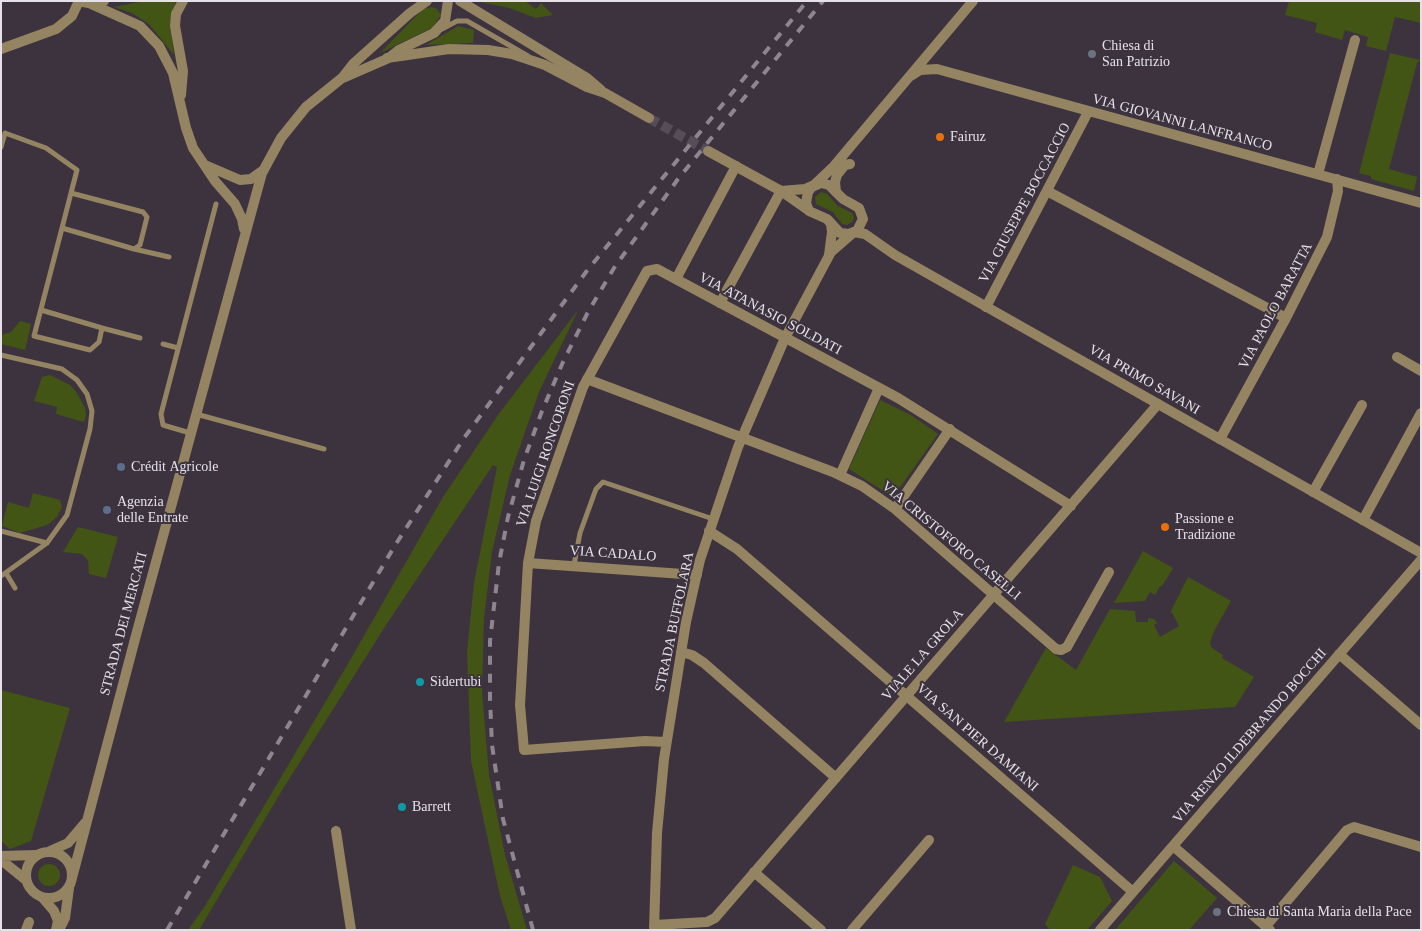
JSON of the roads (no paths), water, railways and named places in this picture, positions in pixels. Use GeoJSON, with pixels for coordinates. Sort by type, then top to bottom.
{"type":"FeatureCollection","features":[{"type":"Feature","properties":{"kind":"street"},"geometry":{"type":"LineString","coordinates":[[1,49],[56,29],[72,16],[79,1],[91,4],[130,21],[152,37],[171,68],[189,138],[203,163],[238,209],[243,222],[242,240]]}},
{"type":"Feature","properties":{"kind":"street"},"geometry":{"type":"LineString","coordinates":[[91,4],[104,1]]}},
{"type":"Feature","properties":{"kind":"street"},"geometry":{"type":"LineString","coordinates":[[181,104],[182,71],[175,26],[176,14],[183,1]]}},
{"type":"Feature","properties":{"kind":"street","name":"STRADA DEI MERCATI"},"geometry":{"type":"LineString","coordinates":[[342,78],[355,62],[410,12],[427,1]]}},
{"type":"Feature","properties":{"kind":"street","name":"STRADA DEI MERCATI"},"geometry":{"type":"LineString","coordinates":[[58,930],[65,918],[70,883],[84,836],[85,823],[242,240],[265,166],[278,143],[298,117],[318,96],[342,78],[388,58],[431,35],[445,21],[448,1]]}},
{"type":"Feature","properties":{"kind":"street","name":"STRADA DEI MERCATI"},"geometry":{"type":"LineString","coordinates":[[460,1],[590,80],[608,95]]}},
{"type":"Feature","properties":{"kind":"street"},"geometry":{"type":"LineString","coordinates":[[809,211],[806,199],[814,185],[834,166],[973,1]]}},
{"type":"Feature","properties":{"kind":"street"},"geometry":{"type":"LineString","coordinates":[[1318,174],[1354,40]]}},
{"type":"Feature","properties":{"kind":"street","name":"STRADA DEI MERCATI"},"geometry":{"type":"LineString","coordinates":[[388,58],[431,50],[495,50],[538,62],[608,95],[650,118]]}},
{"type":"Feature","properties":{"kind":"street"},"geometry":{"type":"LineString","coordinates":[[932,51],[929,64],[936,69]]}},
{"type":"Feature","properties":{"kind":"street","name":"VIA GIOVANNI LANFRANCO"},"geometry":{"type":"LineString","coordinates":[[909,77],[920,70],[936,69],[1417,202]]}},
{"type":"Feature","properties":{"kind":"street","name":"VIA GIUSEPPE BOCCACCIO"},"geometry":{"type":"LineString","coordinates":[[986,307],[1088,112]]}},
{"type":"Feature","properties":{"kind":"street","name":"VIA PRIMO SAVANI"},"geometry":{"type":"LineString","coordinates":[[708,151],[781,191],[809,211],[825,218],[840,232],[866,234],[895,255],[1421,553]]}},
{"type":"Feature","properties":{"kind":"street"},"geometry":{"type":"LineString","coordinates":[[203,163],[240,180],[257,176],[265,166]]}},
{"type":"Feature","properties":{"kind":"street"},"geometry":{"type":"LineString","coordinates":[[836,192],[834,182],[837,175],[846,165],[850,164]]}},
{"type":"Feature","properties":{"kind":"street"},"geometry":{"type":"LineString","coordinates":[[676,279],[736,166]]}},
{"type":"Feature","properties":{"kind":"street","name":"VIA PAOLO BARATTA"},"geometry":{"type":"LineString","coordinates":[[1220,439],[1286,318],[1327,237],[1338,191],[1337,179]]}},
{"type":"Feature","properties":{"kind":"street"},"geometry":{"type":"LineString","coordinates":[[720,303],[781,191],[805,189],[814,185],[827,184],[860,210],[862,222],[854,232]]}},
{"type":"Feature","properties":{"kind":"street"},"geometry":{"type":"LineString","coordinates":[[1047,191],[1286,318]]}},
{"type":"Feature","properties":{"kind":"street","name":"STRADA BUFFOLARA"},"geometry":{"type":"LineString","coordinates":[[829,255],[832,232],[831,224]]}},
{"type":"Feature","properties":{"kind":"street","name":"STRADA BUFFOLARA"},"geometry":{"type":"LineString","coordinates":[[654,928],[658,818],[666,742],[681,652],[697,575],[709,530],[742,437],[785,338],[829,255],[846,237],[854,232]]}},
{"type":"Feature","properties":{"kind":"street","name":"VIA ATANASIO SOLDATI"},"geometry":{"type":"LineString","coordinates":[[647,271],[657,269],[880,388],[950,429]]}},
{"type":"Feature","properties":{"kind":"street","name":"VIA LUIGI RONCORONI"},"geometry":{"type":"LineString","coordinates":[[647,271],[587,379],[542,499],[528,563],[521,688],[524,750],[645,741],[666,742]]}},
{"type":"Feature","properties":{"kind":"street"},"geometry":{"type":"LineString","coordinates":[[1398,357],[1421,371]]}},
{"type":"Feature","properties":{"kind":"street","name":"VIA CRISTOFORO CASELLI"},"geometry":{"type":"LineString","coordinates":[[587,379],[840,475],[876,494],[1056,649],[1061,650],[1067,647],[1109,572]]}},
{"type":"Feature","properties":{"kind":"street"},"geometry":{"type":"LineString","coordinates":[[840,475],[880,388]]}},
{"type":"Feature","properties":{"kind":"street","name":"VIALE LA GROLA"},"geometry":{"type":"LineString","coordinates":[[707,926],[1158,404]]}},
{"type":"Feature","properties":{"kind":"street"},"geometry":{"type":"LineString","coordinates":[[1313,492],[1362,405]]}},
{"type":"Feature","properties":{"kind":"street"},"geometry":{"type":"LineString","coordinates":[[1363,520],[1421,413]]}},
{"type":"Feature","properties":{"kind":"street"},"geometry":{"type":"LineString","coordinates":[[895,509],[950,429],[1071,506]]}},
{"type":"Feature","properties":{"kind":"street","name":"VIA SAN PIER DAMIANI"},"geometry":{"type":"LineString","coordinates":[[709,530],[732,544],[1133,892]]}},
{"type":"Feature","properties":{"kind":"street","name":"VIA RENZO ILDEBRANDO BOCCHI"},"geometry":{"type":"LineString","coordinates":[[1100,930],[1421,560]]}},
{"type":"Feature","properties":{"kind":"street","name":"VIA CADALO"},"geometry":{"type":"LineString","coordinates":[[528,563],[697,575]]}},
{"type":"Feature","properties":{"kind":"street"},"geometry":{"type":"LineString","coordinates":[[681,652],[692,655],[704,663],[836,778]]}},
{"type":"Feature","properties":{"kind":"street"},"geometry":{"type":"LineString","coordinates":[[1339,654],[1421,725]]}},
{"type":"Feature","properties":{"kind":"street","name":"STRADA DEI MERCATI"},"geometry":{"type":"LineString","coordinates":[[42,853],[68,843],[85,823]]}},
{"type":"Feature","properties":{"kind":"street"},"geometry":{"type":"LineString","coordinates":[[1173,846],[1268,928],[1347,830],[1360,829],[1421,847]]}},
{"type":"Feature","properties":{"kind":"street"},"geometry":{"type":"LineString","coordinates":[[336,831],[350,930]]}},
{"type":"Feature","properties":{"kind":"street"},"geometry":{"type":"LineString","coordinates":[[852,930],[929,840]]}},
{"type":"Feature","properties":{"kind":"street"},"geometry":{"type":"LineString","coordinates":[[26,880],[29,863],[42,853]]}},
{"type":"Feature","properties":{"kind":"street"},"geometry":{"type":"LineString","coordinates":[[1,856],[57,853],[66,859],[71,868],[70,883],[54,898],[42,897]]}},
{"type":"Feature","properties":{"kind":"street","name":"STRADA DEI MERCATI"},"geometry":{"type":"LineString","coordinates":[[1,860],[26,880],[32,891],[42,897],[54,911],[58,920],[58,930]]}},
{"type":"Feature","properties":{"kind":"street"},"geometry":{"type":"LineString","coordinates":[[754,872],[821,930]]}},
{"type":"Feature","properties":{"kind":"street"},"geometry":{"type":"LineString","coordinates":[[654,928],[707,926]]}},
{"type":"Feature","properties":{"kind":"lane"},"geometry":{"type":"LineString","coordinates":[[431,35],[457,21],[467,21],[538,62]]}},
{"type":"Feature","properties":{"kind":"lane"},"geometry":{"type":"LineString","coordinates":[[1,147],[3,132],[46,148],[77,170],[34,336],[90,350],[98,342],[102,328]]}},
{"type":"Feature","properties":{"kind":"lane"},"geometry":{"type":"LineString","coordinates":[[72,193],[143,212],[147,216],[140,245],[134,249]]}},
{"type":"Feature","properties":{"kind":"lane"},"geometry":{"type":"LineString","coordinates":[[190,433],[164,426],[161,414],[216,204]]}},
{"type":"Feature","properties":{"kind":"lane"},"geometry":{"type":"LineString","coordinates":[[62,228],[169,257]]}},
{"type":"Feature","properties":{"kind":"lane"},"geometry":{"type":"LineString","coordinates":[[41,310],[140,338]]}},
{"type":"Feature","properties":{"kind":"lane"},"geometry":{"type":"LineString","coordinates":[[163,344],[178,348]]}},
{"type":"Feature","properties":{"kind":"lane"},"geometry":{"type":"LineString","coordinates":[[1,355],[62,369],[77,380],[87,394],[92,411],[90,429],[67,515],[47,543],[3,574],[14,588]]}},
{"type":"Feature","properties":{"kind":"lane"},"geometry":{"type":"LineString","coordinates":[[195,414],[324,450]]}},
{"type":"Feature","properties":{"kind":"lane"},"geometry":{"type":"LineString","coordinates":[[574,565],[580,533],[596,489],[603,482],[713,520]]}},
{"type":"Feature","properties":{"kind":"lane"},"geometry":{"type":"LineString","coordinates":[[1,531],[47,543]]}},
{"type":"Feature","properties":{"kind":"tunnel"},"geometry":{"type":"LineString","coordinates":[[649,118],[708,151]]}},
{"type":"Feature","properties":{"kind":"railway"},"geometry":{"type":"LineString","coordinates":[[167,930],[394,547],[464,438],[586,272],[807,1]]}},
{"type":"Feature","properties":{"kind":"railway"},"geometry":{"type":"LineString","coordinates":[[533,930],[503,819],[492,745],[490,698],[490,641],[499,563],[508,517],[524,460],[563,362],[588,312],[614,268],[678,179],[823,1]]}},
{"type":"Feature","properties":{"kind":"place","name":"Chiesa di San Patrizio"},"geometry":{"type":"Point","coordinates":[1092,54]}},
{"type":"Feature","properties":{"kind":"place","name":"Fairuz"},"geometry":{"type":"Point","coordinates":[940,137]}},
{"type":"Feature","properties":{"kind":"place","name":"Crédit Agricole"},"geometry":{"type":"Point","coordinates":[121,467]}},
{"type":"Feature","properties":{"kind":"place","name":"Agenzia delle Entrate"},"geometry":{"type":"Point","coordinates":[107,510]}},
{"type":"Feature","properties":{"kind":"place","name":"Passione e Tradizione"},"geometry":{"type":"Point","coordinates":[1165,527]}},
{"type":"Feature","properties":{"kind":"place","name":"Sidertubi"},"geometry":{"type":"Point","coordinates":[420,682]}},
{"type":"Feature","properties":{"kind":"place","name":"Barrett"},"geometry":{"type":"Point","coordinates":[402,807]}},
{"type":"Feature","properties":{"kind":"place","name":"Chiesa di Santa Maria della Pace"},"geometry":{"type":"Point","coordinates":[1217,912]}}]}
